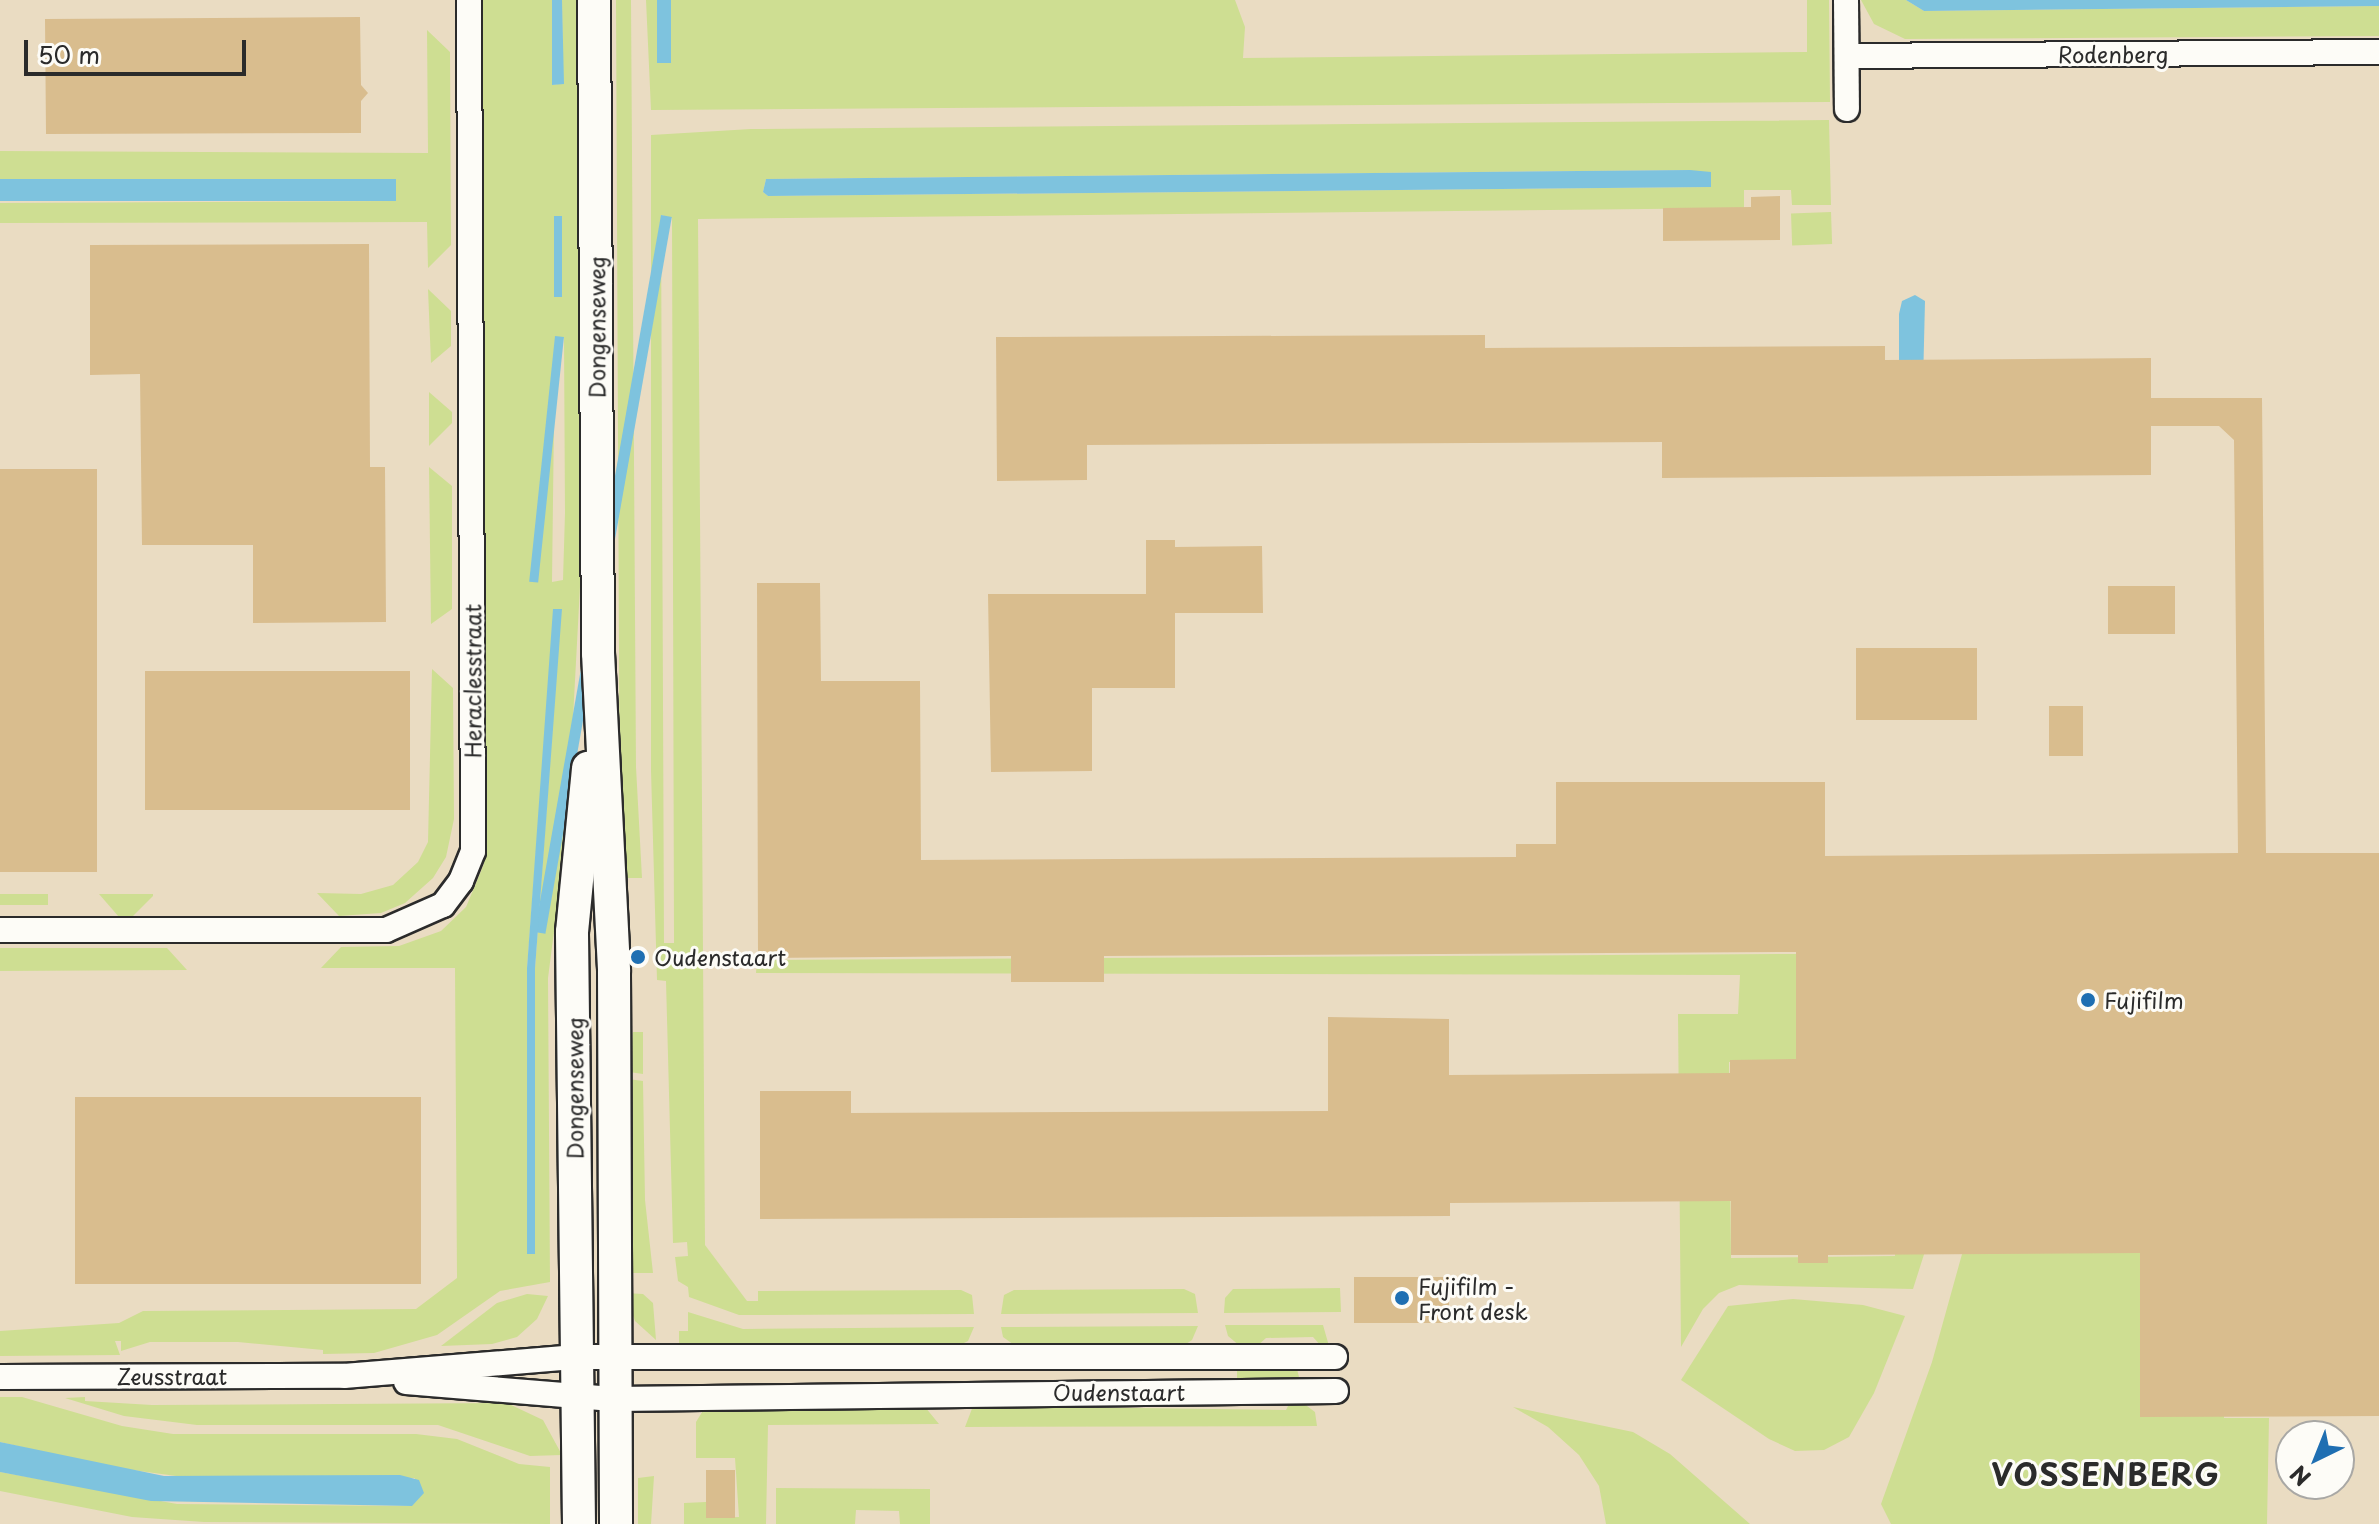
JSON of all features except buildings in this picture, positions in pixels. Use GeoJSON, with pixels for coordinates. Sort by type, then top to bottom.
{"type":"FeatureCollection","features":[{"type":"Feature","properties":{"kind":"street","name":"Heraclesstraat"},"geometry":{"type":"LineString","coordinates":[[0,930],[386,930],[419,920],[443,905],[461,881],[473,851],[469,0]]}},
{"type":"Feature","properties":{"kind":"street","name":"Dongenseweg"},"geometry":{"type":"LineString","coordinates":[[594,0],[598,653],[614,972],[616,1524]]}},
{"type":"Feature","properties":{"kind":"street"},"geometry":{"type":"LineString","coordinates":[[1846,0],[1847,109]]}},
{"type":"Feature","properties":{"kind":"street","name":"Rodenberg"},"geometry":{"type":"LineString","coordinates":[[1847,56],[2379,52]]}},
{"type":"Feature","properties":{"kind":"street","name":"Dongenseweg"},"geometry":{"type":"LineString","coordinates":[[579,1524],[572,932],[598,653]]}},
{"type":"Feature","properties":{"kind":"street","name":"Oudenstaart"},"geometry":{"type":"LineString","coordinates":[[576,1357],[1335,1357]]}},
{"type":"Feature","properties":{"kind":"street","name":"Zeusstraat"},"geometry":{"type":"LineString","coordinates":[[0,1377],[344,1376],[576,1357]]}},
{"type":"Feature","properties":{"kind":"street","name":"Zeusstraat"},"geometry":{"type":"LineString","coordinates":[[344,1376],[576,1398]]}},
{"type":"Feature","properties":{"kind":"street","name":"Oudenstaart"},"geometry":{"type":"LineString","coordinates":[[576,1398],[1336,1391]]}},
{"type":"Feature","properties":{"kind":"shaded area"},"geometry":{"type":"Polygon","coordinates":[[[0,0],[2379,0],[2379,1524],[0,1524],[0,0]]]}},
{"type":"Feature","properties":{"kind":"green space"},"geometry":{"type":"Polygon","coordinates":[[[481,0],[552,0],[553,85],[563,83],[562,0],[582,0],[582,549],[567,831],[548,978],[550,1282],[500,1291],[437,1335],[374,1353],[323,1354],[323,1350],[238,1342],[150,1342],[121,1351],[121,1341],[115,1341],[120,1355],[0,1356],[0,1331],[119,1323],[143,1311],[416,1309],[457,1278],[455,968],[321,968],[341,947],[399,946],[441,931],[466,907],[484,864],[481,0]],[[555,337],[552,582],[563,580],[565,513],[564,338],[555,337]],[[561,609],[548,696],[527,968],[527,1253],[535,1254],[535,969],[561,609]]]}},
{"type":"Feature","properties":{"kind":"green space"},"geometry":{"type":"Polygon","coordinates":[[[616,0],[631,0],[636,767],[642,878],[626,878],[625,870],[620,870],[616,0]]]}},
{"type":"Feature","properties":{"kind":"green space"},"geometry":{"type":"Polygon","coordinates":[[[646,0],[657,0],[657,63],[660,0],[1235,0],[1245,27],[1243,58],[1807,52],[1807,0],[1829,0],[1830,102],[651,110],[646,0]]]}},
{"type":"Feature","properties":{"kind":"green space"},"geometry":{"type":"Polygon","coordinates":[[[1861,0],[1906,0],[1924,11],[2379,6],[2379,36],[1905,39],[1874,24],[1861,0]]]}},
{"type":"Feature","properties":{"kind":"green space"},"geometry":{"type":"Polygon","coordinates":[[[427,30],[450,52],[451,245],[428,268],[427,222],[0,223],[0,203],[395,201],[395,179],[0,181],[0,151],[428,153],[427,30]]]}},
{"type":"Feature","properties":{"kind":"green space"},"geometry":{"type":"Polygon","coordinates":[[[1829,120],[1831,205],[1792,205],[1791,190],[1744,190],[1744,208],[698,219],[705,1245],[747,1301],[758,1301],[758,1291],[961,1290],[972,1295],[974,1314],[739,1315],[689,1297],[688,1287],[678,1281],[675,1257],[688,1256],[687,1242],[673,1243],[666,981],[657,980],[651,771],[651,135],[751,129],[1829,120]],[[1690,170],[766,179],[763,192],[768,196],[1711,187],[1690,170]],[[661,215],[664,943],[674,943],[672,218],[661,215]]]}},
{"type":"Feature","properties":{"kind":"green space"},"geometry":{"type":"Polygon","coordinates":[[[1831,212],[1832,244],[1792,245],[1791,213],[1831,212]]]}},
{"type":"Feature","properties":{"kind":"green space"},"geometry":{"type":"Polygon","coordinates":[[[428,289],[451,311],[451,346],[431,363],[428,289]]]}},
{"type":"Feature","properties":{"kind":"green space"},"geometry":{"type":"Polygon","coordinates":[[[429,392],[452,412],[452,423],[429,446],[429,392]]]}},
{"type":"Feature","properties":{"kind":"green space"},"geometry":{"type":"Polygon","coordinates":[[[429,467],[452,486],[452,609],[431,624],[429,467]]]}},
{"type":"Feature","properties":{"kind":"green space"},"geometry":{"type":"Polygon","coordinates":[[[432,669],[453,688],[454,819],[446,857],[433,878],[405,903],[381,913],[339,916],[317,893],[361,894],[393,885],[418,862],[428,842],[432,669]]]}},
{"type":"Feature","properties":{"kind":"green space"},"geometry":{"type":"Polygon","coordinates":[[[0,894],[48,894],[48,905],[0,905],[0,894]]]}},
{"type":"Feature","properties":{"kind":"green space"},"geometry":{"type":"Polygon","coordinates":[[[99,894],[153,896],[133,916],[119,917],[99,894]]]}},
{"type":"Feature","properties":{"kind":"green space"},"geometry":{"type":"Polygon","coordinates":[[[0,948],[167,948],[187,970],[0,971],[0,948]]]}},
{"type":"Feature","properties":{"kind":"green space"},"geometry":{"type":"Polygon","coordinates":[[[1797,954],[1862,1061],[1729,1062],[1731,1258],[1895,1256],[1894,1061],[2221,1019],[2224,1418],[2269,1418],[2267,1524],[1891,1524],[1881,1504],[1932,1362],[1974,1211],[1934,1223],[1913,1289],[1739,1285],[1719,1293],[1703,1309],[1681,1347],[1678,1014],[1738,1014],[1740,975],[756,973],[757,960],[1797,954]]]}},
{"type":"Feature","properties":{"kind":"green space"},"geometry":{"type":"Polygon","coordinates":[[[633,1032],[643,1032],[643,1074],[629,1072],[633,1032]]]}},
{"type":"Feature","properties":{"kind":"green space"},"geometry":{"type":"Polygon","coordinates":[[[628,1079],[643,1081],[645,1200],[653,1273],[622,1273],[628,1079]]]}},
{"type":"Feature","properties":{"kind":"green space"},"geometry":{"type":"Polygon","coordinates":[[[1340,1288],[1341,1312],[1224,1313],[1225,1298],[1233,1289],[1340,1288]]]}},
{"type":"Feature","properties":{"kind":"green space"},"geometry":{"type":"Polygon","coordinates":[[[1184,1289],[1195,1294],[1198,1313],[1001,1314],[1004,1295],[1014,1290],[1184,1289]]]}},
{"type":"Feature","properties":{"kind":"green space"},"geometry":{"type":"Polygon","coordinates":[[[625,1293],[643,1294],[653,1303],[656,1340],[635,1321],[625,1293]]]}},
{"type":"Feature","properties":{"kind":"green space"},"geometry":{"type":"Polygon","coordinates":[[[527,1294],[548,1296],[537,1319],[517,1337],[492,1344],[441,1346],[497,1303],[527,1294]]]}},
{"type":"Feature","properties":{"kind":"green space"},"geometry":{"type":"Polygon","coordinates":[[[1793,1299],[1863,1305],[1905,1316],[1874,1393],[1849,1437],[1824,1450],[1795,1451],[1769,1439],[1681,1380],[1728,1306],[1793,1299]]]}},
{"type":"Feature","properties":{"kind":"green space"},"geometry":{"type":"Polygon","coordinates":[[[688,1312],[743,1329],[974,1327],[968,1341],[954,1348],[679,1348],[679,1331],[688,1331],[688,1312]]]}},
{"type":"Feature","properties":{"kind":"green space"},"geometry":{"type":"Polygon","coordinates":[[[1225,1325],[1323,1325],[1329,1346],[1321,1346],[1313,1337],[1266,1338],[1257,1346],[1240,1346],[1228,1336],[1225,1325]]]}},
{"type":"Feature","properties":{"kind":"green space"},"geometry":{"type":"Polygon","coordinates":[[[1198,1326],[1192,1340],[1183,1346],[1017,1347],[1003,1337],[1001,1327],[1198,1326]]]}},
{"type":"Feature","properties":{"kind":"green space"},"geometry":{"type":"Polygon","coordinates":[[[1237,1369],[1297,1369],[1299,1377],[1237,1381],[1237,1369]]]}},
{"type":"Feature","properties":{"kind":"green space"},"geometry":{"type":"Polygon","coordinates":[[[0,1397],[22,1397],[122,1426],[173,1434],[416,1434],[457,1439],[519,1464],[550,1467],[550,1524],[204,1522],[132,1517],[0,1491],[0,1472],[177,1504],[412,1506],[415,1478],[191,1478],[110,1467],[0,1442],[0,1397]]]}},
{"type":"Feature","properties":{"kind":"green space"},"geometry":{"type":"Polygon","coordinates":[[[85,1397],[85,1401],[152,1405],[507,1403],[543,1420],[562,1455],[530,1456],[438,1425],[197,1425],[124,1416],[65,1398],[85,1397]]]}},
{"type":"Feature","properties":{"kind":"green space"},"geometry":{"type":"Polygon","coordinates":[[[1303,1403],[1315,1412],[1317,1426],[965,1427],[973,1406],[1286,1410],[1289,1404],[1303,1403]]]}},
{"type":"Feature","properties":{"kind":"green space"},"geometry":{"type":"Polygon","coordinates":[[[925,1407],[939,1424],[768,1425],[766,1524],[684,1524],[684,1503],[706,1502],[707,1518],[739,1517],[735,1458],[696,1458],[696,1422],[704,1409],[925,1407]]]}},
{"type":"Feature","properties":{"kind":"green space"},"geometry":{"type":"Polygon","coordinates":[[[1513,1407],[1633,1432],[1670,1454],[1750,1524],[1606,1524],[1599,1486],[1579,1455],[1548,1427],[1513,1407]]]}},
{"type":"Feature","properties":{"kind":"green space"},"geometry":{"type":"Polygon","coordinates":[[[654,1476],[651,1524],[638,1524],[638,1478],[654,1476]]]}},
{"type":"Feature","properties":{"kind":"green space"},"geometry":{"type":"Polygon","coordinates":[[[776,1488],[930,1489],[930,1524],[900,1524],[899,1511],[856,1510],[855,1524],[776,1524],[776,1488]]]}},
{"type":"Feature","properties":{"kind":"water"},"geometry":{"type":"Polygon","coordinates":[[[552,0],[562,0],[564,84],[552,85],[552,0]]]}},
{"type":"Feature","properties":{"kind":"water"},"geometry":{"type":"Polygon","coordinates":[[[657,0],[671,0],[671,63],[657,63],[657,0]]]}},
{"type":"Feature","properties":{"kind":"water"},"geometry":{"type":"Polygon","coordinates":[[[1906,0],[2379,0],[2379,6],[1924,11],[1906,0]]]}},
{"type":"Feature","properties":{"kind":"water"},"geometry":{"type":"Polygon","coordinates":[[[1711,172],[1711,187],[768,196],[763,192],[766,179],[1711,172]]]}},
{"type":"Feature","properties":{"kind":"water"},"geometry":{"type":"Polygon","coordinates":[[[0,179],[396,179],[396,201],[0,201],[0,179]]]}},
{"type":"Feature","properties":{"kind":"water"},"geometry":{"type":"Polygon","coordinates":[[[661,215],[672,217],[545,934],[535,932],[661,215]]]}},
{"type":"Feature","properties":{"kind":"water"},"geometry":{"type":"Polygon","coordinates":[[[554,216],[562,216],[562,297],[554,297],[554,216]]]}},
{"type":"Feature","properties":{"kind":"water"},"geometry":{"type":"Polygon","coordinates":[[[1915,295],[1925,301],[1922,425],[1899,414],[1899,314],[1902,301],[1915,295]]]}},
{"type":"Feature","properties":{"kind":"water"},"geometry":{"type":"Polygon","coordinates":[[[555,336],[564,337],[538,583],[529,582],[555,336]]]}},
{"type":"Feature","properties":{"kind":"water"},"geometry":{"type":"Polygon","coordinates":[[[553,609],[562,609],[535,969],[535,1254],[527,1254],[527,968],[553,609]]]}},
{"type":"Feature","properties":{"kind":"water"},"geometry":{"type":"Polygon","coordinates":[[[0,1442],[164,1476],[400,1475],[419,1480],[424,1493],[412,1506],[151,1501],[0,1472],[0,1442]]]}},
{"type":"Feature","properties":{"kind":"place","name":"Oudenstaart"},"geometry":{"type":"Point","coordinates":[638,957]}},
{"type":"Feature","properties":{"kind":"place","name":"Fujifilm"},"geometry":{"type":"Point","coordinates":[2088,1000]}},
{"type":"Feature","properties":{"kind":"place","name":"Fujifilm - Front desk"},"geometry":{"type":"Point","coordinates":[1402,1298]}},
{"type":"Feature","properties":{"kind":"district","name":"VOSSENBERG"},"geometry":{"type":"Point","coordinates":[2106,1474]}}]}
